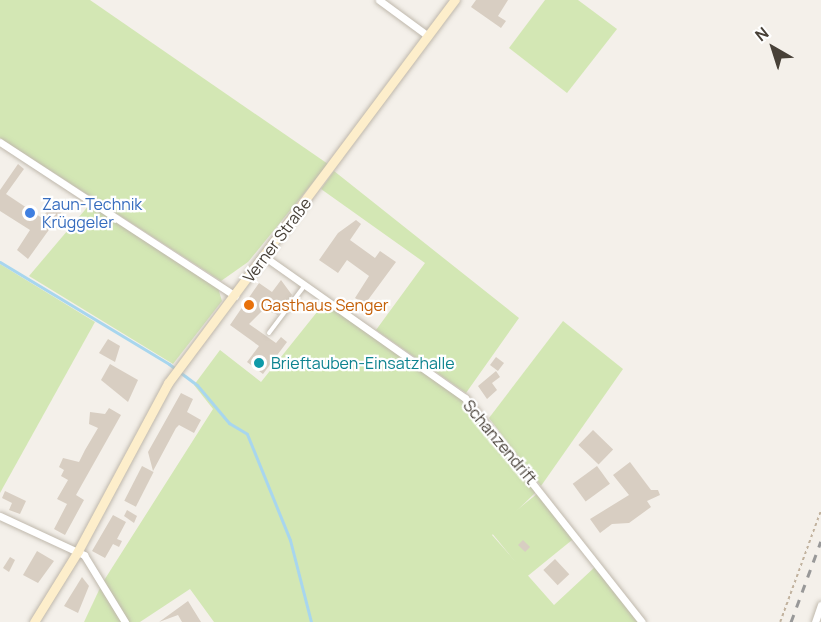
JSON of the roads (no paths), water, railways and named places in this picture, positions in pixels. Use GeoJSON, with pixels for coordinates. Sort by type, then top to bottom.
{"type":"FeatureCollection","features":[{"type":"Feature","properties":{"kind":"street"},"geometry":{"type":"LineString","coordinates":[[378,0],[428,36]]}},
{"type":"Feature","properties":{"kind":"street","name":"Verner Straße"},"geometry":{"type":"LineString","coordinates":[[34,622],[78,551],[168,383],[455,0]]}},
{"type":"Feature","properties":{"kind":"street"},"geometry":{"type":"LineString","coordinates":[[0,142],[235,296]]}},
{"type":"Feature","properties":{"kind":"street","name":"Schanzendrift"},"geometry":{"type":"LineString","coordinates":[[265,256],[465,398],[642,622]]}},
{"type":"Feature","properties":{"kind":"street"},"geometry":{"type":"LineString","coordinates":[[0,516],[84,555],[125,622]]}},
{"type":"Feature","properties":{"kind":"street"},"geometry":{"type":"LineString","coordinates":[[815,622],[821,605]]}},
{"type":"Feature","properties":{"kind":"lane"},"geometry":{"type":"LineString","coordinates":[[269,333],[306,285]]}},
{"type":"Feature","properties":{"kind":"waterway"},"geometry":{"type":"LineString","coordinates":[[0,262],[169,364],[197,385],[229,423],[247,434],[290,540],[311,622]]}},
{"type":"Feature","properties":{"kind":"railway"},"geometry":{"type":"LineString","coordinates":[[791,622],[821,541]]}},
{"type":"Feature","properties":{"kind":"place","name":"Zaun-Technik Krüggeler"},"geometry":{"type":"Point","coordinates":[30,213]}},
{"type":"Feature","properties":{"kind":"place","name":"Gasthaus Senger"},"geometry":{"type":"Point","coordinates":[249,305]}},
{"type":"Feature","properties":{"kind":"place","name":"Brieftauben-Einsatzhalle"},"geometry":{"type":"Point","coordinates":[259,363]}}]}
